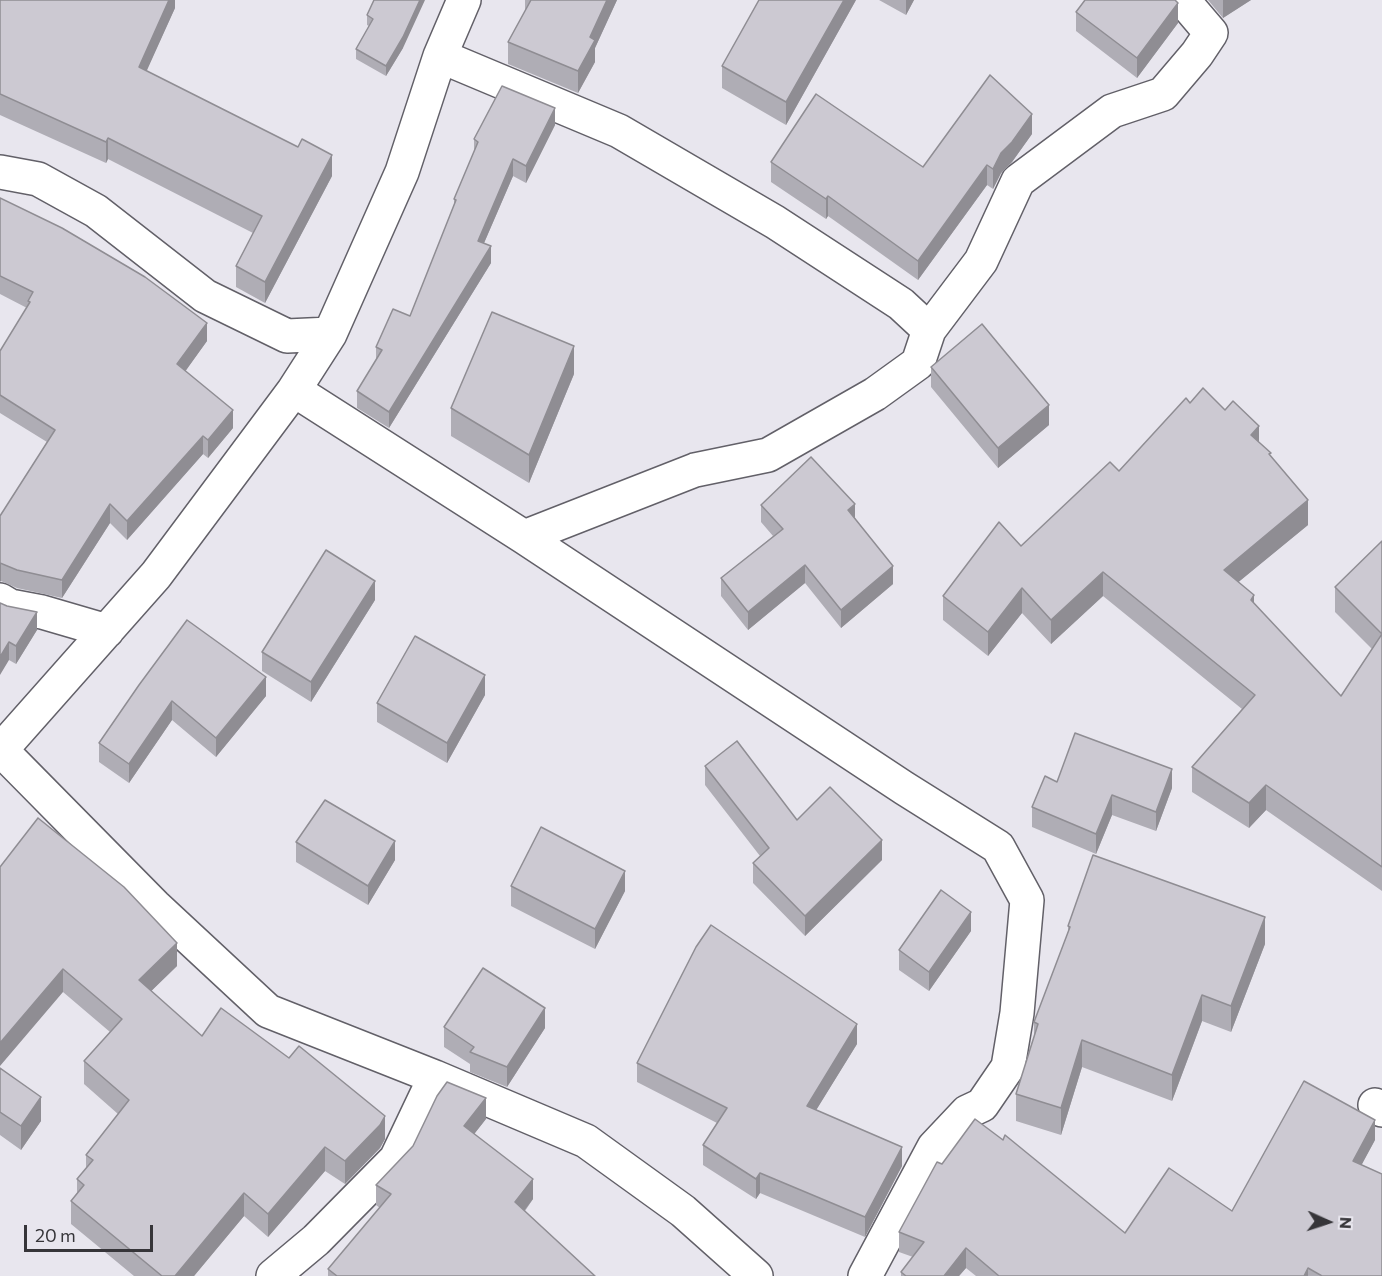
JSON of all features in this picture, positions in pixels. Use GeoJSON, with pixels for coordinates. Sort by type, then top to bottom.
{"type":"FeatureCollection","features":[{"type":"Feature","properties":{"kind":"street"},"geometry":{"type":"LineString","coordinates":[[464,0],[440,56],[402,172],[330,334],[294,390],[156,575],[0,750],[155,906],[268,1011],[435,1077],[586,1141],[683,1211],[756,1276]]}},
{"type":"Feature","properties":{"kind":"street"},"geometry":{"type":"LineString","coordinates":[[524,537],[695,470],[768,455],[875,394],[918,363],[929,330],[981,261],[1018,181],[1112,111],[1163,94],[1197,54],[1211,33],[1183,0]]}},
{"type":"Feature","properties":{"kind":"street"},"geometry":{"type":"LineString","coordinates":[[440,56],[619,131],[775,222],[901,304],[929,330]]}},
{"type":"Feature","properties":{"kind":"street"},"geometry":{"type":"LineString","coordinates":[[0,172],[38,179],[96,211],[205,296],[215,301],[287,336],[330,334]]}},
{"type":"Feature","properties":{"kind":"street"},"geometry":{"type":"LineString","coordinates":[[294,390],[524,537],[904,788],[998,847],[1027,900],[1017,1013],[1008,1067],[982,1105],[967,1113],[934,1147],[865,1276]]}},
{"type":"Feature","properties":{"kind":"street"},"geometry":{"type":"LineString","coordinates":[[0,600],[10,606],[42,612],[107,631]]}},
{"type":"Feature","properties":{"kind":"street"},"geometry":{"type":"LineString","coordinates":[[273,1276],[316,1240],[396,1159],[435,1077]]}},
{"type":"Feature","properties":{"kind":"building"},"geometry":{"type":"Polygon","coordinates":[[[0,0],[169,0],[139,67],[298,147],[302,139],[332,155],[265,282],[236,266],[262,216],[108,138],[106,142],[0,94],[0,0]]]}},
{"type":"Feature","properties":{"kind":"building"},"geometry":{"type":"Polygon","coordinates":[[[374,0],[420,0],[403,37],[386,66],[356,49],[373,19],[367,15],[374,0]]]}},
{"type":"Feature","properties":{"kind":"building"},"geometry":{"type":"Polygon","coordinates":[[[531,0],[607,0],[590,37],[595,40],[578,71],[508,42],[531,0]]]}},
{"type":"Feature","properties":{"kind":"building"},"geometry":{"type":"Polygon","coordinates":[[[759,0],[844,0],[786,102],[722,66],[759,0]]]}},
{"type":"Feature","properties":{"kind":"building"},"geometry":{"type":"Polygon","coordinates":[[[1085,0],[1175,0],[1178,3],[1137,58],[1076,12],[1085,0]]]}},
{"type":"Feature","properties":{"kind":"building"},"geometry":{"type":"Polygon","coordinates":[[[990,75],[1032,114],[1001,153],[993,169],[987,165],[918,261],[828,196],[826,199],[771,162],[816,94],[923,167],[990,75]]]}},
{"type":"Feature","properties":{"kind":"building"},"geometry":{"type":"Polygon","coordinates":[[[502,86],[555,108],[526,166],[513,159],[478,241],[491,246],[389,412],[357,391],[382,350],[376,347],[393,309],[410,316],[478,142],[474,139],[502,86]]]}},
{"type":"Feature","properties":{"kind":"building"},"geometry":{"type":"Polygon","coordinates":[[[0,198],[62,228],[145,277],[207,323],[177,364],[233,410],[208,440],[203,436],[127,521],[110,504],[62,580],[17,570],[0,563],[0,516],[55,430],[0,395],[0,351],[30,302],[28,301],[33,292],[0,276],[0,198]]]}},
{"type":"Feature","properties":{"kind":"building"},"geometry":{"type":"Polygon","coordinates":[[[492,312],[574,346],[529,455],[451,408],[492,312]]]}},
{"type":"Feature","properties":{"kind":"building"},"geometry":{"type":"Polygon","coordinates":[[[982,324],[1049,405],[998,448],[931,367],[982,324]]]}},
{"type":"Feature","properties":{"kind":"building"},"geometry":{"type":"Polygon","coordinates":[[[1203,388],[1225,410],[1233,401],[1259,426],[1251,435],[1271,453],[1269,454],[1308,500],[1224,570],[1254,595],[1251,600],[1341,696],[1382,634],[1382,867],[1266,785],[1249,803],[1192,767],[1255,695],[1103,572],[1051,620],[1022,588],[988,632],[943,596],[999,522],[1021,546],[1110,462],[1119,471],[1186,398],[1190,403],[1203,388]]]}},
{"type":"Feature","properties":{"kind":"building"},"geometry":{"type":"Polygon","coordinates":[[[811,457],[855,504],[848,510],[893,566],[841,610],[805,565],[748,612],[721,578],[783,529],[761,505],[811,457]]]}},
{"type":"Feature","properties":{"kind":"building"},"geometry":{"type":"Polygon","coordinates":[[[1382,541],[1382,634],[1335,587],[1382,541]]]}},
{"type":"Feature","properties":{"kind":"building"},"geometry":{"type":"Polygon","coordinates":[[[326,550],[375,581],[311,682],[262,652],[326,550]]]}},
{"type":"Feature","properties":{"kind":"building"},"geometry":{"type":"Polygon","coordinates":[[[0,603],[37,612],[16,646],[9,642],[0,657],[0,603]]]}},
{"type":"Feature","properties":{"kind":"building"},"geometry":{"type":"Polygon","coordinates":[[[187,620],[266,677],[216,738],[172,701],[129,764],[99,743],[187,620]]]}},
{"type":"Feature","properties":{"kind":"building"},"geometry":{"type":"Polygon","coordinates":[[[415,636],[485,675],[447,743],[377,703],[415,636]]]}},
{"type":"Feature","properties":{"kind":"building"},"geometry":{"type":"Polygon","coordinates":[[[1075,733],[1172,769],[1156,812],[1112,795],[1096,834],[1032,807],[1045,776],[1057,782],[1075,733]]]}},
{"type":"Feature","properties":{"kind":"building"},"geometry":{"type":"Polygon","coordinates":[[[737,741],[797,820],[830,787],[882,840],[805,916],[753,863],[769,848],[705,766],[737,741]]]}},
{"type":"Feature","properties":{"kind":"building"},"geometry":{"type":"Polygon","coordinates":[[[325,800],[395,841],[368,886],[296,842],[325,800]]]}},
{"type":"Feature","properties":{"kind":"building"},"geometry":{"type":"Polygon","coordinates":[[[38,818],[124,887],[177,943],[139,980],[202,1036],[221,1008],[289,1058],[299,1046],[385,1116],[380,1125],[345,1161],[325,1147],[268,1214],[244,1193],[175,1276],[162,1276],[71,1201],[84,1185],[77,1179],[93,1160],[86,1155],[129,1100],[84,1061],[122,1019],[63,969],[0,1043],[0,867],[38,818]]]}},
{"type":"Feature","properties":{"kind":"building"},"geometry":{"type":"Polygon","coordinates":[[[541,827],[625,871],[595,929],[511,886],[541,827]]]}},
{"type":"Feature","properties":{"kind":"building"},"geometry":{"type":"Polygon","coordinates":[[[1093,855],[1265,917],[1231,1006],[1202,995],[1172,1075],[1082,1040],[1061,1108],[1016,1094],[1038,1024],[1034,1022],[1070,927],[1068,926],[1093,855]]]}},
{"type":"Feature","properties":{"kind":"building"},"geometry":{"type":"Polygon","coordinates":[[[941,890],[971,912],[929,972],[899,950],[941,890]]]}},
{"type":"Feature","properties":{"kind":"building"},"geometry":{"type":"Polygon","coordinates":[[[711,925],[857,1024],[807,1106],[902,1147],[865,1217],[760,1173],[756,1179],[703,1145],[727,1108],[637,1063],[696,947],[711,925]]]}},
{"type":"Feature","properties":{"kind":"building"},"geometry":{"type":"Polygon","coordinates":[[[483,968],[545,1008],[507,1067],[470,1052],[474,1047],[444,1027],[483,968]]]}},
{"type":"Feature","properties":{"kind":"building"},"geometry":{"type":"Polygon","coordinates":[[[0,1068],[41,1097],[21,1126],[0,1112],[0,1068]]]}},
{"type":"Feature","properties":{"kind":"building"},"geometry":{"type":"Polygon","coordinates":[[[1304,1081],[1375,1120],[1353,1161],[1382,1174],[1382,1276],[1322,1276],[1308,1268],[1304,1276],[999,1276],[966,1248],[944,1276],[906,1276],[901,1272],[924,1242],[899,1232],[937,1162],[942,1164],[975,1119],[1003,1140],[1005,1135],[1125,1233],[1169,1168],[1232,1211],[1304,1081]]]}},
{"type":"Feature","properties":{"kind":"building"},"geometry":{"type":"Polygon","coordinates":[[[447,1082],[486,1098],[464,1126],[533,1179],[515,1202],[595,1276],[337,1276],[328,1269],[391,1194],[376,1185],[413,1146],[437,1096],[447,1082]]]}}]}
